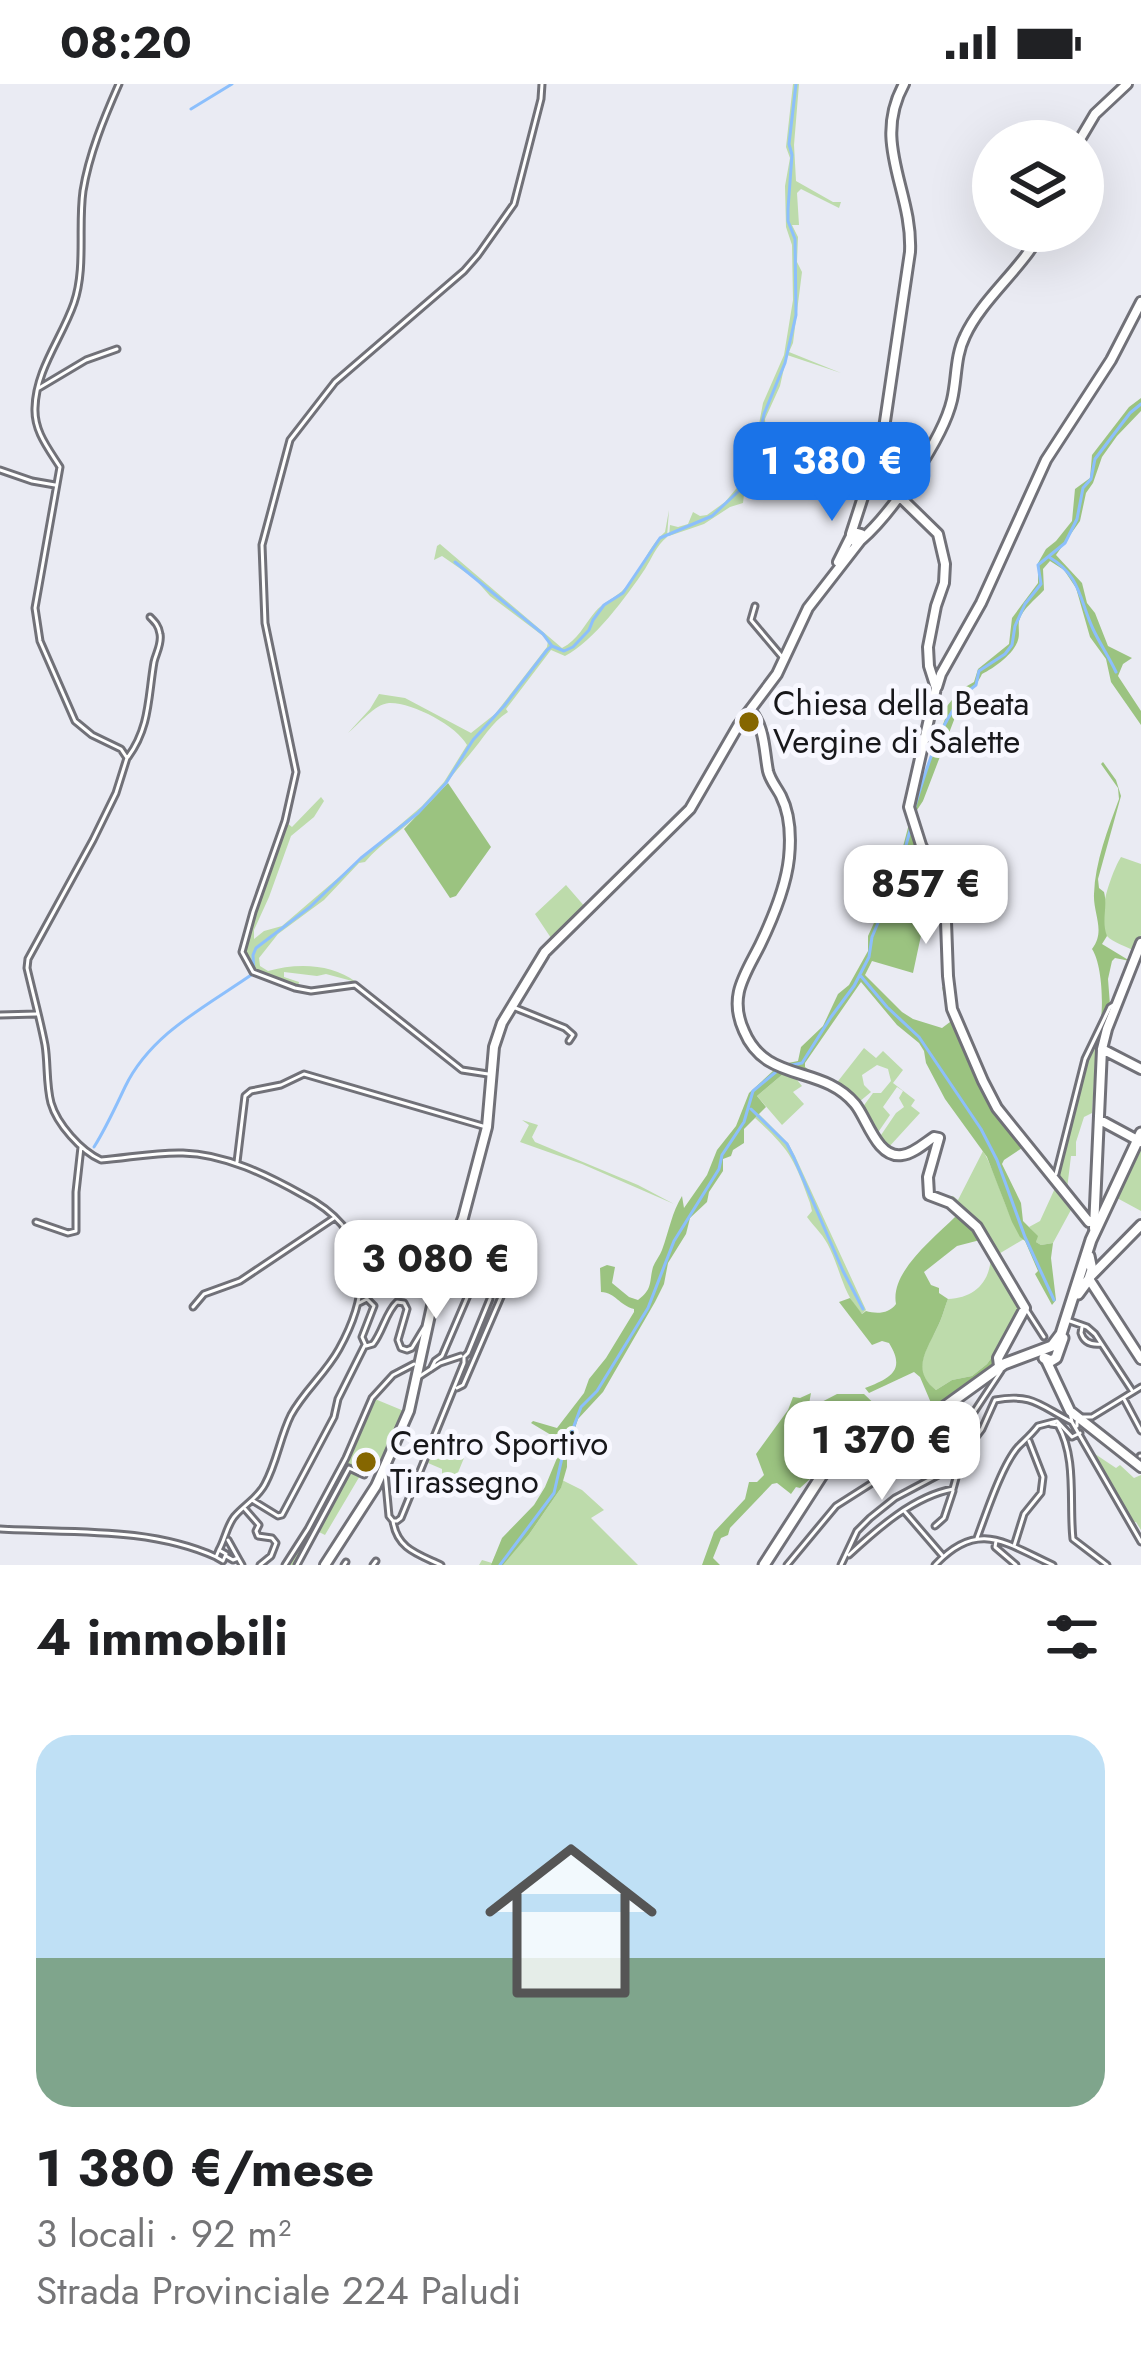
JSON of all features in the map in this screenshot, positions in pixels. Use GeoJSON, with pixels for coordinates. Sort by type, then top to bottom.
{"type":"FeatureCollection","features":[{"type":"Feature","properties":{"kind":"main road"},"geometry":{"type":"LineString","coordinates":[[764,1565],[835,1460],[932,1416],[1008,1363],[1049,1352],[1089,1273],[1094,1224],[1139,1141]]}},
{"type":"Feature","properties":{"kind":"main road"},"geometry":{"type":"LineString","coordinates":[[1049,1352],[1089,1273]]}},
{"type":"Feature","properties":{"kind":"street"},"geometry":{"type":"LineString","coordinates":[[119,84],[83,194],[75,301],[38,381],[36,428],[60,467],[35,608],[40,641],[75,721],[121,748],[127,758]]}},
{"type":"Feature","properties":{"kind":"street"},"geometry":{"type":"LineString","coordinates":[[491,1075],[462,1070],[355,985],[303,990],[254,972],[242,952],[283,829],[296,772],[265,623],[262,545],[290,440],[335,382],[464,271],[514,204],[542,84]]}},
{"type":"Feature","properties":{"kind":"street"},"geometry":{"type":"LineString","coordinates":[[857,536],[856,517],[883,435],[910,252],[910,225],[889,131],[894,103],[904,84]]}},
{"type":"Feature","properties":{"kind":"street"},"geometry":{"type":"LineString","coordinates":[[1091,120],[1126,84]]}},
{"type":"Feature","properties":{"kind":"street"},"geometry":{"type":"LineString","coordinates":[[325,1565],[383,1471],[409,1411],[437,1283],[463,1218],[487,1127],[497,1035],[511,1007],[544,952],[682,820],[700,795],[857,536],[872,528],[899,496],[945,419],[963,339],[1029,252]]}},
{"type":"Feature","properties":{"kind":"street"},"geometry":{"type":"LineString","coordinates":[[1094,1224],[998,1108],[973,1060],[950,999],[945,894],[909,807],[941,674],[1046,460],[1112,360],[1141,302]]}},
{"type":"Feature","properties":{"kind":"street"},"geometry":{"type":"LineString","coordinates":[[37,389],[86,360],[117,350]]}},
{"type":"Feature","properties":{"kind":"street"},"geometry":{"type":"LineString","coordinates":[[0,470],[57,485]]}},
{"type":"Feature","properties":{"kind":"street"},"geometry":{"type":"LineString","coordinates":[[899,496],[938,534],[941,544],[946,573],[928,647],[936,688]]}},
{"type":"Feature","properties":{"kind":"street"},"geometry":{"type":"LineString","coordinates":[[755,606],[751,620],[784,659]]}},
{"type":"Feature","properties":{"kind":"street"},"geometry":{"type":"LineString","coordinates":[[150,616],[160,645],[146,725],[28,959],[49,1066],[52,1109],[90,1155],[101,1160],[184,1153],[237,1164],[305,1196],[350,1232],[361,1262],[357,1304],[338,1351],[291,1416],[268,1480],[231,1522],[224,1558]]}},
{"type":"Feature","properties":{"kind":"street"},"geometry":{"type":"LineString","coordinates":[[751,711],[767,751],[770,776],[785,805],[789,857],[766,930],[739,987],[742,1028],[754,1048],[778,1069],[819,1078],[847,1096],[875,1139],[891,1154],[903,1155],[939,1138],[927,1191],[932,1198],[950,1203],[977,1227],[1049,1352],[1053,1376],[1077,1426],[1141,1542]]}},
{"type":"Feature","properties":{"kind":"street"},"geometry":{"type":"LineString","coordinates":[[1094,1224],[1102,1049],[1141,943]]}},
{"type":"Feature","properties":{"kind":"street"},"geometry":{"type":"LineString","coordinates":[[1055,1178],[1085,1060],[1110,1006],[1117,1003]]}},
{"type":"Feature","properties":{"kind":"street"},"geometry":{"type":"LineString","coordinates":[[511,1007],[566,1028],[573,1035],[569,1041]]}},
{"type":"Feature","properties":{"kind":"street"},"geometry":{"type":"LineString","coordinates":[[0,1015],[38,1014]]}},
{"type":"Feature","properties":{"kind":"street"},"geometry":{"type":"LineString","coordinates":[[1102,1049],[1141,1069]]}},
{"type":"Feature","properties":{"kind":"street"},"geometry":{"type":"LineString","coordinates":[[237,1164],[244,1096],[299,1075],[487,1127]]}},
{"type":"Feature","properties":{"kind":"street"},"geometry":{"type":"LineString","coordinates":[[1100,1120],[1139,1141]]}},
{"type":"Feature","properties":{"kind":"street"},"geometry":{"type":"LineString","coordinates":[[36,1222],[68,1234],[76,1231],[81,1145]]}},
{"type":"Feature","properties":{"kind":"street"},"geometry":{"type":"LineString","coordinates":[[193,1307],[204,1294],[240,1281],[335,1217]]}},
{"type":"Feature","properties":{"kind":"street"},"geometry":{"type":"LineString","coordinates":[[1139,1231],[1089,1273],[1141,1359]]}},
{"type":"Feature","properties":{"kind":"street"},"geometry":{"type":"LineString","coordinates":[[454,1388],[463,1385],[507,1283]]}},
{"type":"Feature","properties":{"kind":"street"},"geometry":{"type":"LineString","coordinates":[[431,1369],[442,1356],[472,1286]]}},
{"type":"Feature","properties":{"kind":"street"},"geometry":{"type":"LineString","coordinates":[[253,1500],[282,1515],[334,1417],[365,1345],[362,1337],[374,1306],[365,1299],[357,1304]]}},
{"type":"Feature","properties":{"kind":"street"},"geometry":{"type":"LineString","coordinates":[[416,1377],[468,1353],[490,1299]]}},
{"type":"Feature","properties":{"kind":"street"},"geometry":{"type":"LineString","coordinates":[[365,1345],[374,1344],[398,1302],[407,1309],[400,1348],[410,1349],[429,1325]]}},
{"type":"Feature","properties":{"kind":"street"},"geometry":{"type":"LineString","coordinates":[[787,1565],[836,1506],[957,1429],[974,1412],[1008,1363],[998,1358],[1025,1308]]}},
{"type":"Feature","properties":{"kind":"street"},"geometry":{"type":"LineString","coordinates":[[1069,1320],[1091,1330],[1133,1391]]}},
{"type":"Feature","properties":{"kind":"street"},"geometry":{"type":"LineString","coordinates":[[1083,1325],[1085,1341],[1102,1344]]}},
{"type":"Feature","properties":{"kind":"street"},"geometry":{"type":"LineString","coordinates":[[392,1521],[401,1518],[464,1357]]}},
{"type":"Feature","properties":{"kind":"street"},"geometry":{"type":"LineString","coordinates":[[285,1565],[317,1513],[372,1398],[394,1375],[419,1361]]}},
{"type":"Feature","properties":{"kind":"street"},"geometry":{"type":"LineString","coordinates":[[977,1538],[1015,1452],[1038,1426],[1062,1424],[1072,1437],[1077,1426],[1141,1387]]}},
{"type":"Feature","properties":{"kind":"street"},"geometry":{"type":"LineString","coordinates":[[1124,1397],[1141,1431]]}},
{"type":"Feature","properties":{"kind":"street"},"geometry":{"type":"LineString","coordinates":[[842,1563],[857,1532],[887,1503],[952,1467],[975,1438],[995,1400],[1033,1399],[1141,1467]]}},
{"type":"Feature","properties":{"kind":"street"},"geometry":{"type":"LineString","coordinates":[[1048,1422],[1058,1425],[1065,1437],[1073,1540],[1107,1565]]}},
{"type":"Feature","properties":{"kind":"street"},"geometry":{"type":"LineString","coordinates":[[926,1449],[934,1458],[975,1438]]}},
{"type":"Feature","properties":{"kind":"street"},"geometry":{"type":"LineString","coordinates":[[1014,1546],[1024,1514],[1042,1486],[1041,1468],[1029,1439]]}},
{"type":"Feature","properties":{"kind":"street"},"geometry":{"type":"LineString","coordinates":[[297,1565],[349,1468],[364,1475]]}},
{"type":"Feature","properties":{"kind":"street"},"geometry":{"type":"LineString","coordinates":[[383,1471],[397,1537],[405,1548],[441,1565]]}},
{"type":"Feature","properties":{"kind":"street"},"geometry":{"type":"LineString","coordinates":[[935,1526],[944,1518],[956,1478]]}},
{"type":"Feature","properties":{"kind":"street"},"geometry":{"type":"LineString","coordinates":[[852,1547],[904,1511],[939,1491],[953,1489]]}},
{"type":"Feature","properties":{"kind":"street"},"geometry":{"type":"LineString","coordinates":[[244,1508],[259,1525],[258,1536],[276,1542],[273,1553],[260,1565]]}},
{"type":"Feature","properties":{"kind":"street"},"geometry":{"type":"LineString","coordinates":[[904,1511],[943,1556]]}},
{"type":"Feature","properties":{"kind":"street"},"geometry":{"type":"LineString","coordinates":[[0,1529],[132,1536],[238,1558]]}},
{"type":"Feature","properties":{"kind":"street"},"geometry":{"type":"LineString","coordinates":[[935,1565],[950,1550],[977,1538],[996,1539],[1053,1565]]}},
{"type":"Feature","properties":{"kind":"street"},"geometry":{"type":"LineString","coordinates":[[996,1539],[995,1547],[1016,1565]]}},
{"type":"Feature","properties":{"kind":"street"},"geometry":{"type":"LineString","coordinates":[[226,1541],[242,1565]]}},
{"type":"Feature","properties":{"kind":"green space"},"geometry":{"type":"Polygon","coordinates":[[[793,84],[799,84],[796,181],[841,202],[839,208],[801,189],[797,193],[799,225],[792,225],[802,272],[789,352],[841,373],[787,355],[743,503],[669,536],[670,525],[688,524],[693,512],[707,515],[741,483],[763,403],[784,355],[793,300],[785,186],[793,84]]]}},
{"type":"Feature","properties":{"kind":"green space"},"geometry":{"type":"Polygon","coordinates":[[[1141,398],[1141,411],[1102,457],[1080,521],[1056,555],[1082,583],[1108,646],[1132,658],[1118,676],[1141,711],[1141,725],[1111,682],[1106,659],[1090,637],[1076,588],[1064,570],[1050,561],[1043,569],[1044,590],[1021,616],[1016,645],[982,674],[957,707],[923,801],[913,816],[945,719],[943,711],[960,690],[974,682],[978,669],[1009,644],[1012,618],[1038,583],[1038,563],[1072,521],[1075,489],[1090,478],[1092,455],[1141,398]]]}},
{"type":"Feature","properties":{"kind":"green space"},"geometry":{"type":"Polygon","coordinates":[[[669,510],[667,537],[598,629],[565,656],[551,650],[508,712],[428,804],[324,900],[278,934],[259,958],[260,966],[268,971],[313,966],[356,982],[326,974],[284,972],[284,977],[299,982],[298,988],[253,967],[243,951],[287,823],[292,827],[321,797],[324,801],[314,817],[291,836],[254,939],[282,926],[422,806],[467,745],[444,723],[399,704],[378,707],[348,733],[379,694],[405,698],[471,733],[495,714],[547,647],[543,636],[475,579],[442,556],[434,560],[437,546],[562,648],[631,581],[665,532],[669,510]]]}},
{"type":"Feature","properties":{"kind":"green space"},"geometry":{"type":"Polygon","coordinates":[[[1103,762],[1121,796],[1098,879],[1105,898],[1107,936],[1102,944],[1130,961],[1112,961],[1110,1005],[1100,1025],[1101,986],[1092,949],[1099,929],[1095,882],[1119,799],[1103,762]]]}},
{"type":"Feature","properties":{"kind":"green space"},"geometry":{"type":"Polygon","coordinates":[[[448,783],[491,847],[450,898],[404,829],[448,783]]]}},
{"type":"Feature","properties":{"kind":"green space"},"geometry":{"type":"Polygon","coordinates":[[[910,820],[935,875],[921,882],[929,898],[913,973],[872,961],[865,975],[902,1012],[942,1028],[950,1022],[942,987],[947,989],[978,1074],[1025,1146],[1002,1164],[1021,1203],[1023,1221],[1038,1236],[1036,1242],[1053,1243],[1056,1300],[1052,1305],[987,1157],[945,1099],[919,1043],[861,982],[805,1063],[815,1074],[791,1071],[783,1064],[798,1061],[801,1047],[823,1026],[838,994],[849,985],[868,951],[868,936],[895,877],[910,820]]]}},
{"type":"Feature","properties":{"kind":"green space"},"geometry":{"type":"Polygon","coordinates":[[[1121,857],[1141,864],[1141,935],[1135,951],[1109,938],[1102,919],[1121,857]]]}},
{"type":"Feature","properties":{"kind":"green space"},"geometry":{"type":"Polygon","coordinates":[[[566,885],[586,908],[553,941],[535,914],[566,885]]]}},
{"type":"Feature","properties":{"kind":"green space"},"geometry":{"type":"Polygon","coordinates":[[[1111,1010],[1095,1064],[1092,1113],[1084,1117],[1076,1156],[1071,1156],[1067,1189],[1077,1206],[1058,1179],[1059,1172],[1089,1055],[1111,1010]]]}},
{"type":"Feature","properties":{"kind":"green space"},"geometry":{"type":"Polygon","coordinates":[[[864,1048],[876,1058],[883,1051],[903,1070],[893,1083],[915,1100],[911,1106],[920,1113],[888,1148],[879,1138],[904,1107],[899,1098],[903,1091],[897,1087],[883,1107],[890,1115],[875,1133],[862,1108],[891,1081],[888,1069],[877,1065],[862,1075],[871,1092],[859,1102],[835,1085],[864,1048]]]}},
{"type":"Feature","properties":{"kind":"green space"},"geometry":{"type":"Polygon","coordinates":[[[775,1069],[783,1074],[757,1096],[766,1107],[744,1129],[744,1143],[723,1159],[723,1171],[707,1202],[690,1218],[655,1302],[603,1392],[578,1419],[561,1488],[503,1565],[491,1565],[502,1538],[534,1505],[557,1458],[551,1446],[556,1438],[531,1423],[557,1428],[634,1312],[601,1292],[600,1268],[615,1267],[612,1283],[629,1297],[638,1300],[646,1292],[682,1196],[684,1208],[736,1126],[749,1093],[775,1069]]]}},
{"type":"Feature","properties":{"kind":"green space"},"geometry":{"type":"Polygon","coordinates":[[[783,1074],[793,1075],[802,1086],[793,1092],[804,1104],[782,1125],[757,1096],[783,1074]]]}},
{"type":"Feature","properties":{"kind":"green space"},"geometry":{"type":"Polygon","coordinates":[[[759,1114],[795,1156],[866,1310],[862,1314],[847,1292],[828,1244],[807,1217],[812,1211],[795,1165],[755,1118],[759,1114]]]}},
{"type":"Feature","properties":{"kind":"green space"},"geometry":{"type":"Polygon","coordinates":[[[522,1120],[538,1125],[532,1137],[535,1142],[674,1204],[520,1142],[529,1125],[522,1120]]]}},
{"type":"Feature","properties":{"kind":"green space"},"geometry":{"type":"Polygon","coordinates":[[[1141,1150],[1141,1211],[1117,1198],[1141,1150]]]}},
{"type":"Feature","properties":{"kind":"green space"},"geometry":{"type":"Polygon","coordinates":[[[983,1151],[1024,1239],[997,1255],[977,1223],[939,1198],[958,1200],[983,1151]]]}},
{"type":"Feature","properties":{"kind":"green space"},"geometry":{"type":"Polygon","coordinates":[[[1056,1186],[1072,1208],[1053,1243],[1041,1245],[1029,1227],[1040,1221],[1056,1186]]]}},
{"type":"Feature","properties":{"kind":"green space"},"geometry":{"type":"Polygon","coordinates":[[[955,1217],[966,1220],[984,1239],[957,1246],[924,1272],[948,1299],[922,1368],[936,1390],[972,1376],[1007,1336],[995,1367],[934,1410],[914,1372],[869,1393],[865,1388],[893,1372],[894,1352],[889,1343],[872,1345],[839,1302],[850,1298],[862,1314],[893,1307],[906,1268],[955,1217]]]}},
{"type":"Feature","properties":{"kind":"green space"},"geometry":{"type":"Polygon","coordinates":[[[991,1256],[1022,1306],[987,1364],[972,1376],[936,1390],[924,1376],[925,1353],[948,1299],[966,1296],[979,1287],[988,1274],[991,1256]]]}},
{"type":"Feature","properties":{"kind":"green space"},"geometry":{"type":"Polygon","coordinates":[[[811,1393],[812,1407],[837,1394],[864,1394],[885,1414],[856,1423],[860,1441],[791,1494],[772,1484],[721,1538],[713,1558],[720,1565],[702,1565],[714,1532],[745,1499],[749,1482],[764,1475],[756,1454],[793,1397],[811,1393]]]}},
{"type":"Feature","properties":{"kind":"green space","name":"Centro Sportivo Tirassegno"},"geometry":{"type":"Polygon","coordinates":[[[375,1399],[404,1411],[379,1470],[361,1474],[325,1535],[315,1530],[294,1565],[288,1565],[346,1458],[350,1459],[375,1399]]]}},
{"type":"Feature","properties":{"kind":"green space"},"geometry":{"type":"Polygon","coordinates":[[[435,1446],[464,1458],[443,1494],[438,1491],[442,1469],[428,1463],[435,1446]]]}},
{"type":"Feature","properties":{"kind":"green space"},"geometry":{"type":"Polygon","coordinates":[[[1092,1452],[1116,1468],[1120,1465],[1134,1478],[1141,1475],[1141,1530],[1133,1523],[1092,1452]]]}},
{"type":"Feature","properties":{"kind":"green space"},"geometry":{"type":"Polygon","coordinates":[[[562,1480],[604,1510],[591,1518],[638,1565],[479,1565],[482,1560],[492,1563],[495,1556],[530,1533],[562,1480]]]}},
{"type":"Feature","properties":{"kind":"waterway"},"geometry":{"type":"LineString","coordinates":[[191,109],[232,84]]}},
{"type":"Feature","properties":{"kind":"waterway"},"geometry":{"type":"LineString","coordinates":[[94,1147],[150,1051],[182,1022],[254,973],[256,948],[418,813],[547,650],[573,647],[604,605],[623,593],[660,538],[712,516],[742,488],[785,363],[796,315],[795,239],[788,221],[796,84]]}},
{"type":"Feature","properties":{"kind":"waterway"},"geometry":{"type":"LineString","coordinates":[[913,812],[944,726],[976,685],[979,671],[1012,645],[1025,604],[1041,584],[1038,565],[1065,543],[1095,459],[1141,404]]}},
{"type":"Feature","properties":{"kind":"waterway"},"geometry":{"type":"LineString","coordinates":[[1049,557],[1073,580],[1116,672]]}},
{"type":"Feature","properties":{"kind":"waterway"},"geometry":{"type":"LineString","coordinates":[[455,562],[552,646]]}},
{"type":"Feature","properties":{"kind":"waterway"},"geometry":{"type":"LineString","coordinates":[[787,1066],[802,1063],[854,986],[869,957],[911,827]]}},
{"type":"Feature","properties":{"kind":"waterway"},"geometry":{"type":"LineString","coordinates":[[860,975],[919,1037],[981,1129],[1054,1300]]}},
{"type":"Feature","properties":{"kind":"waterway"},"geometry":{"type":"LineString","coordinates":[[500,1565],[554,1493],[581,1407],[597,1391],[648,1308],[674,1241],[744,1122],[753,1091],[777,1071]]}},
{"type":"Feature","properties":{"kind":"waterway"},"geometry":{"type":"LineString","coordinates":[[751,1109],[787,1144],[863,1309]]}},
{"type":"Feature","properties":{"kind":"place","name":"Chiesa della Beata Vergine di Salette"},"geometry":{"type":"Point","coordinates":[749,722]}},
{"type":"Feature","properties":{"kind":"place","name":"Centro Sportivo Tirassegno"},"geometry":{"type":"Point","coordinates":[366,1462]}}]}
